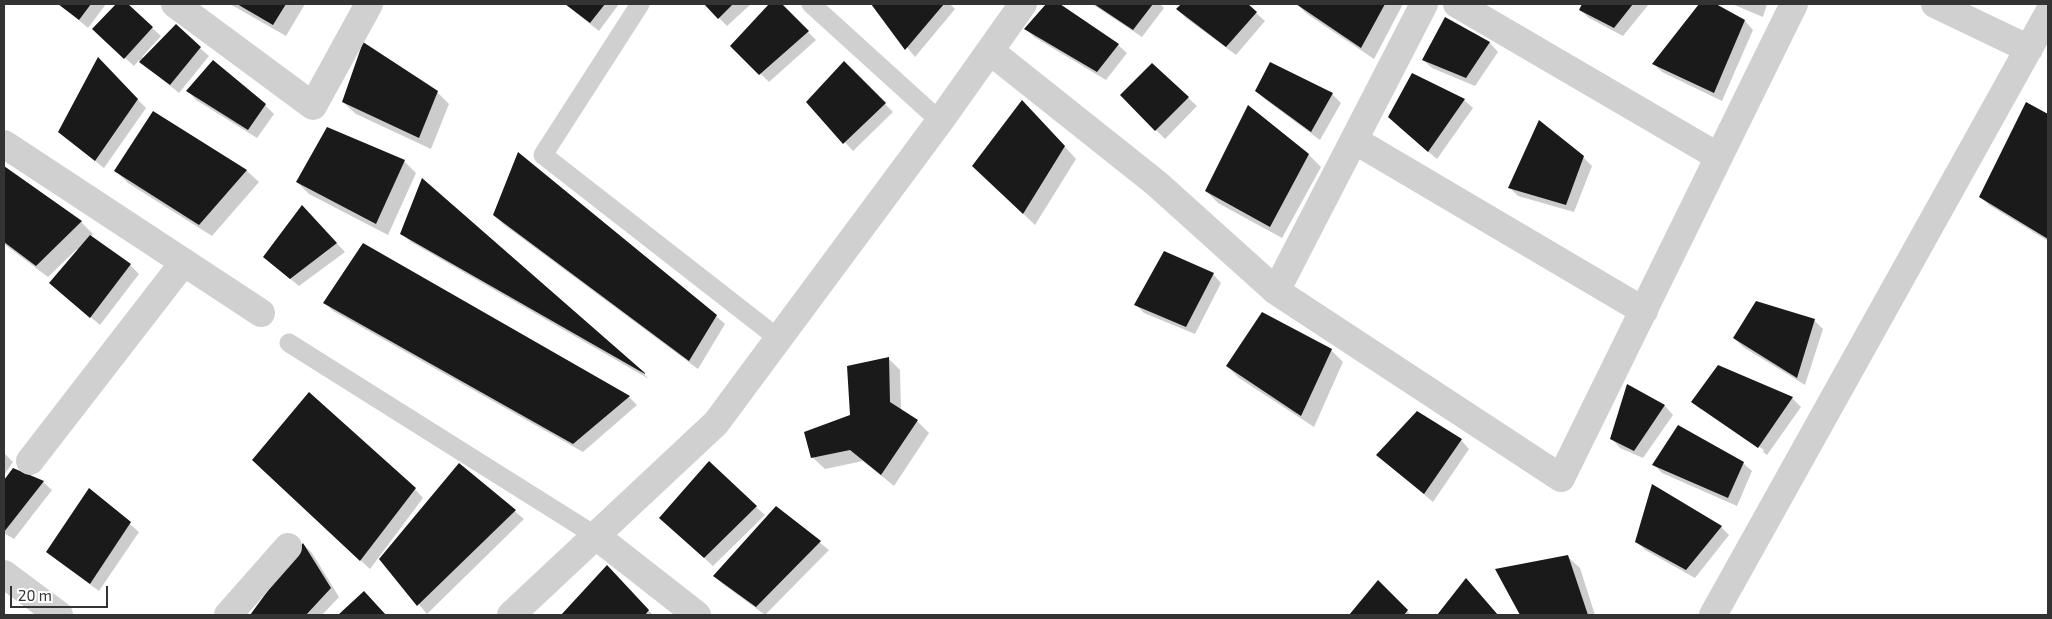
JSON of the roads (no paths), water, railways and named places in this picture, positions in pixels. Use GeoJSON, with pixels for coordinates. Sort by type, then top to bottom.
{"type":"FeatureCollection","features":[{"type":"Feature","properties":{"kind":"street"},"geometry":{"type":"LineString","coordinates":[[175,4],[313,106],[370,4]]}},
{"type":"Feature","properties":{"kind":"street"},"geometry":{"type":"LineString","coordinates":[[511,615],[716,423],[940,121],[1023,4]]}},
{"type":"Feature","properties":{"kind":"street"},"geometry":{"type":"LineString","coordinates":[[1276,291],[1424,4]]}},
{"type":"Feature","properties":{"kind":"street"},"geometry":{"type":"LineString","coordinates":[[1457,4],[1719,157]]}},
{"type":"Feature","properties":{"kind":"street"},"geometry":{"type":"LineString","coordinates":[[990,50],[1156,183],[1276,291],[1561,478],[1794,4]]}},
{"type":"Feature","properties":{"kind":"street"},"geometry":{"type":"LineString","coordinates":[[1935,4],[2029,49]]}},
{"type":"Feature","properties":{"kind":"street"},"geometry":{"type":"LineString","coordinates":[[1713,615],[2048,14]]}},
{"type":"Feature","properties":{"kind":"street"},"geometry":{"type":"LineString","coordinates":[[1354,140],[1644,311]]}},
{"type":"Feature","properties":{"kind":"street"},"geometry":{"type":"LineString","coordinates":[[4,144],[261,313]]}},
{"type":"Feature","properties":{"kind":"street"},"geometry":{"type":"LineString","coordinates":[[30,461],[184,262]]}},
{"type":"Feature","properties":{"kind":"street"},"geometry":{"type":"LineString","coordinates":[[596,536],[697,615]]}},
{"type":"Feature","properties":{"kind":"street"},"geometry":{"type":"LineString","coordinates":[[228,615],[288,547]]}},
{"type":"Feature","properties":{"kind":"street"},"geometry":{"type":"LineString","coordinates":[[4,574],[59,615]]}},
{"type":"Feature","properties":{"kind":"lane"},"geometry":{"type":"LineString","coordinates":[[640,4],[543,155],[778,340]]}},
{"type":"Feature","properties":{"kind":"lane"},"geometry":{"type":"LineString","coordinates":[[811,4],[940,121]]}},
{"type":"Feature","properties":{"kind":"lane"},"geometry":{"type":"LineString","coordinates":[[289,343],[596,536]]}}]}
